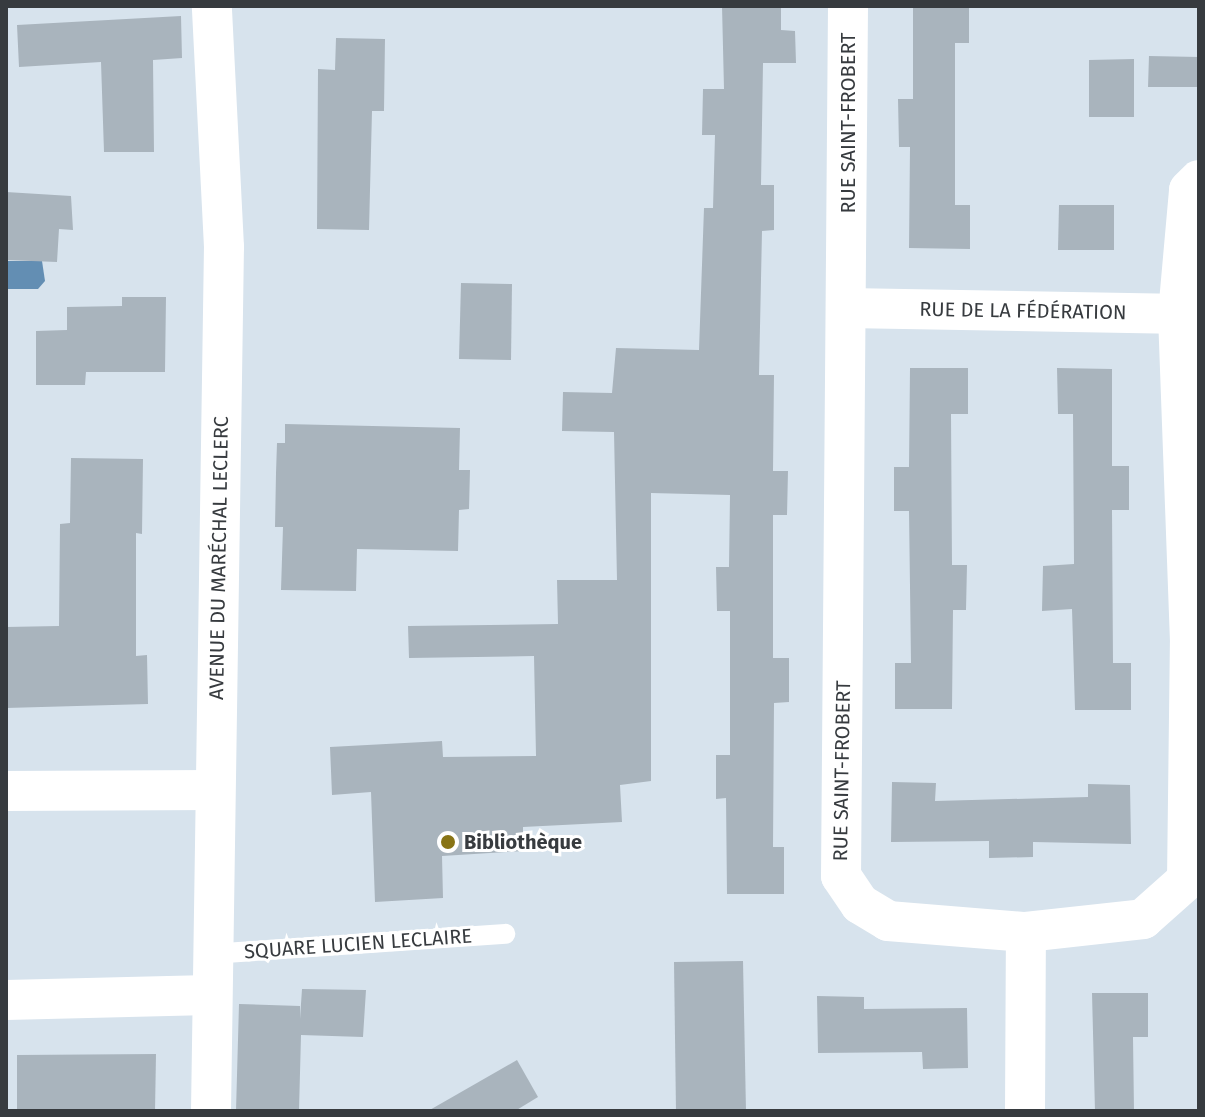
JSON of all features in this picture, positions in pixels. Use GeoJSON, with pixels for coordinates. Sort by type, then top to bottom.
{"type":"FeatureCollection","features":[{"type":"Feature","properties":{"kind":"street","name":"AVENUE DU MARÉCHAL LECLERC"},"geometry":{"type":"LineString","coordinates":[[211,1111],[209,995],[224,247],[212,6]]}},
{"type":"Feature","properties":{"kind":"street","name":"RUE SAINT-FROBERT"},"geometry":{"type":"LineString","coordinates":[[848,6],[841,876],[860,904],[888,921],[1026,932],[1143,919],[1187,880],[1194,642],[1189,190],[1199,180]]}},
{"type":"Feature","properties":{"kind":"street","name":"RUE DE LA FÉDÉRATION"},"geometry":{"type":"LineString","coordinates":[[847,308],[1188,314]]}},
{"type":"Feature","properties":{"kind":"street"},"geometry":{"type":"LineString","coordinates":[[6,791],[215,790]]}},
{"type":"Feature","properties":{"kind":"street"},"geometry":{"type":"LineString","coordinates":[[1025,1111],[1026,932]]}},
{"type":"Feature","properties":{"kind":"street"},"geometry":{"type":"LineString","coordinates":[[6,1000],[209,995]]}},
{"type":"Feature","properties":{"kind":"lane","name":"SQUARE LUCIEN LECLAIRE"},"geometry":{"type":"LineString","coordinates":[[210,954],[505,934]]}},
{"type":"Feature","properties":{"kind":"water"},"geometry":{"type":"Polygon","coordinates":[[[6,261],[42,261],[45,281],[38,289],[6,289],[6,261]]]}},
{"type":"Feature","properties":{"kind":"building"},"geometry":{"type":"Polygon","coordinates":[[[722,6],[781,6],[781,30],[795,31],[796,63],[763,63],[761,185],[774,185],[774,230],[762,231],[759,375],[774,375],[773,471],[788,471],[787,515],[773,515],[773,658],[789,658],[789,702],[774,703],[773,847],[784,847],[784,894],[727,894],[726,798],[716,799],[716,755],[730,755],[730,611],[717,611],[716,567],[729,567],[730,495],[651,493],[651,781],[620,785],[622,822],[523,827],[523,851],[442,856],[443,898],[375,902],[371,792],[332,795],[330,747],[442,741],[443,757],[536,756],[534,656],[409,658],[408,626],[558,624],[557,580],[617,580],[614,432],[562,431],[563,392],[612,393],[616,348],[699,350],[704,208],[713,208],[715,135],[702,135],[703,89],[724,89],[722,6]]]}},
{"type":"Feature","properties":{"kind":"building"},"geometry":{"type":"Polygon","coordinates":[[[913,6],[969,6],[969,43],[955,43],[955,205],[970,205],[970,249],[909,248],[910,147],[899,147],[898,99],[913,99],[913,6]]]}},
{"type":"Feature","properties":{"kind":"building"},"geometry":{"type":"Polygon","coordinates":[[[181,16],[182,58],[153,60],[154,152],[104,152],[101,62],[19,67],[17,25],[181,16]]]}},
{"type":"Feature","properties":{"kind":"building"},"geometry":{"type":"Polygon","coordinates":[[[336,38],[385,39],[384,111],[372,111],[369,230],[317,229],[318,69],[335,70],[336,38]]]}},
{"type":"Feature","properties":{"kind":"building"},"geometry":{"type":"Polygon","coordinates":[[[1149,56],[1199,57],[1199,87],[1148,87],[1149,56]]]}},
{"type":"Feature","properties":{"kind":"building"},"geometry":{"type":"Polygon","coordinates":[[[1134,59],[1134,117],[1089,117],[1089,60],[1134,59]]]}},
{"type":"Feature","properties":{"kind":"building"},"geometry":{"type":"Polygon","coordinates":[[[6,192],[71,196],[73,230],[59,229],[57,262],[6,260],[6,192]]]}},
{"type":"Feature","properties":{"kind":"building"},"geometry":{"type":"Polygon","coordinates":[[[1059,205],[1114,205],[1114,250],[1058,250],[1059,205]]]}},
{"type":"Feature","properties":{"kind":"building"},"geometry":{"type":"Polygon","coordinates":[[[461,283],[512,284],[511,360],[459,359],[461,283]]]}},
{"type":"Feature","properties":{"kind":"building"},"geometry":{"type":"Polygon","coordinates":[[[122,297],[166,297],[165,372],[86,372],[85,385],[36,385],[36,331],[67,330],[67,307],[122,306],[122,297]]]}},
{"type":"Feature","properties":{"kind":"building"},"geometry":{"type":"Polygon","coordinates":[[[910,368],[968,368],[968,414],[951,414],[952,565],[967,565],[966,610],[953,610],[952,709],[895,709],[895,663],[911,663],[909,511],[894,511],[894,467],[909,467],[910,368]]]}},
{"type":"Feature","properties":{"kind":"building"},"geometry":{"type":"Polygon","coordinates":[[[1057,368],[1112,369],[1112,466],[1129,466],[1129,510],[1112,510],[1113,663],[1131,663],[1131,710],[1075,710],[1072,609],[1042,611],[1043,566],[1074,564],[1073,414],[1058,414],[1057,368]]]}},
{"type":"Feature","properties":{"kind":"building"},"geometry":{"type":"Polygon","coordinates":[[[285,424],[460,428],[459,470],[470,470],[469,509],[459,510],[458,551],[357,549],[356,591],[281,590],[283,527],[275,527],[276,473],[277,443],[285,443],[285,424]]]}},
{"type":"Feature","properties":{"kind":"building"},"geometry":{"type":"Polygon","coordinates":[[[71,458],[143,459],[142,534],[136,533],[136,656],[147,655],[148,704],[6,708],[6,627],[59,626],[60,524],[70,523],[71,458]]]}},
{"type":"Feature","properties":{"kind":"building"},"geometry":{"type":"Polygon","coordinates":[[[892,782],[936,783],[935,801],[1088,797],[1088,784],[1130,785],[1131,844],[1033,842],[1033,857],[989,858],[989,841],[891,842],[892,782]]]}},
{"type":"Feature","properties":{"kind":"building"},"geometry":{"type":"Polygon","coordinates":[[[743,961],[746,1111],[676,1111],[674,962],[743,961]]]}},
{"type":"Feature","properties":{"kind":"building"},"geometry":{"type":"Polygon","coordinates":[[[302,989],[366,990],[363,1037],[301,1035],[299,1111],[236,1111],[239,1004],[300,1006],[300,1019],[302,989]]]}},
{"type":"Feature","properties":{"kind":"building"},"geometry":{"type":"Polygon","coordinates":[[[1092,993],[1148,993],[1148,1037],[1133,1037],[1134,1111],[1095,1111],[1092,993]]]}},
{"type":"Feature","properties":{"kind":"building"},"geometry":{"type":"Polygon","coordinates":[[[817,996],[864,997],[864,1009],[967,1008],[968,1068],[923,1069],[922,1052],[818,1053],[817,996]]]}},
{"type":"Feature","properties":{"kind":"building"},"geometry":{"type":"Polygon","coordinates":[[[156,1054],[155,1111],[17,1111],[17,1055],[156,1054]]]}},
{"type":"Feature","properties":{"kind":"building"},"geometry":{"type":"Polygon","coordinates":[[[517,1060],[538,1097],[515,1111],[428,1111],[517,1060]]]}},
{"type":"Feature","properties":{"kind":"place","name":"Bibliothèque"},"geometry":{"type":"Point","coordinates":[448,842]}}]}
